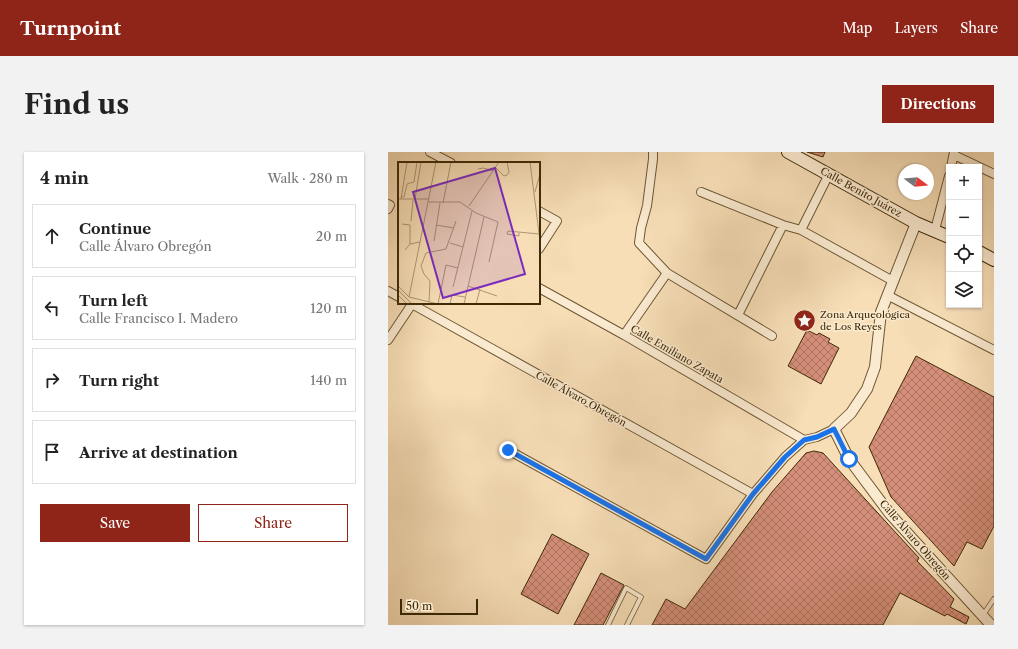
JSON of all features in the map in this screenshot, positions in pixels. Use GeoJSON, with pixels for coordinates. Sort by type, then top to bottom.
{"type":"FeatureCollection","features":[{"type":"Feature","properties":{"kind":"main road","name":"Calle Benito Juárez"},"geometry":{"type":"LineString","coordinates":[[788,152],[916,223],[947,236]]}},
{"type":"Feature","properties":{"kind":"main road"},"geometry":{"type":"LineString","coordinates":[[982,254],[994,260]]}},
{"type":"Feature","properties":{"kind":"street"},"geometry":{"type":"LineString","coordinates":[[430,152],[449,162]]}},
{"type":"Feature","properties":{"kind":"street"},"geometry":{"type":"LineString","coordinates":[[653,152],[647,206],[641,228],[639,243],[667,273],[772,336]]}},
{"type":"Feature","properties":{"kind":"street"},"geometry":{"type":"LineString","coordinates":[[952,164],[954,153],[994,174]]}},
{"type":"Feature","properties":{"kind":"street"},"geometry":{"type":"LineString","coordinates":[[801,230],[829,174]]}},
{"type":"Feature","properties":{"kind":"street"},"geometry":{"type":"LineString","coordinates":[[935,230],[946,188]]}},
{"type":"Feature","properties":{"kind":"street"},"geometry":{"type":"LineString","coordinates":[[701,192],[783,225],[801,230],[893,281]]}},
{"type":"Feature","properties":{"kind":"street"},"geometry":{"type":"LineString","coordinates":[[540,212],[557,221],[540,247]]}},
{"type":"Feature","properties":{"kind":"street"},"geometry":{"type":"LineString","coordinates":[[508,450],[706,559],[753,494],[785,457],[804,440],[817,437],[834,429],[851,413],[866,389],[874,367],[881,312],[916,223]]}},
{"type":"Feature","properties":{"kind":"street"},"geometry":{"type":"LineString","coordinates":[[738,315],[783,225]]}},
{"type":"Feature","properties":{"kind":"street"},"geometry":{"type":"LineString","coordinates":[[624,335],[667,273]]}},
{"type":"Feature","properties":{"kind":"street","name":"Calle Emiliano Zapata"},"geometry":{"type":"LineString","coordinates":[[540,289],[624,335],[804,440]]}},
{"type":"Feature","properties":{"kind":"street"},"geometry":{"type":"LineString","coordinates":[[388,291],[398,296]]}},
{"type":"Feature","properties":{"kind":"street"},"geometry":{"type":"LineString","coordinates":[[887,295],[994,350]]}},
{"type":"Feature","properties":{"kind":"street"},"geometry":{"type":"LineString","coordinates":[[388,340],[411,304]]}},
{"type":"Feature","properties":{"kind":"street","name":"Calle Álvaro Obregón"},"geometry":{"type":"LineString","coordinates":[[411,304],[753,494]]}},
{"type":"Feature","properties":{"kind":"street","name":"Calle Álvaro Obregón"},"geometry":{"type":"LineString","coordinates":[[834,429],[849,459],[890,514],[991,625]]}},
{"type":"Feature","properties":{"kind":"lane"},"geometry":{"type":"LineString","coordinates":[[608,625],[626,588],[641,597],[627,625]]}},
{"type":"Feature","properties":{"kind":"lane"},"geometry":{"type":"LineString","coordinates":[[982,616],[994,599]]}},
{"type":"Feature","properties":{"kind":"building"},"geometry":{"type":"Polygon","coordinates":[[[807,152],[825,152],[823,157],[807,152]]]}},
{"type":"Feature","properties":{"kind":"building"},"geometry":{"type":"Polygon","coordinates":[[[807,330],[817,335],[819,333],[830,339],[828,342],[839,348],[821,384],[788,366],[807,330]]]}},
{"type":"Feature","properties":{"kind":"building"},"geometry":{"type":"Polygon","coordinates":[[[916,356],[994,397],[994,526],[982,549],[967,542],[954,566],[891,497],[869,447],[916,356]]]}},
{"type":"Feature","properties":{"kind":"building"},"geometry":{"type":"Polygon","coordinates":[[[814,451],[823,453],[919,558],[917,561],[954,599],[950,607],[969,617],[966,624],[947,614],[945,616],[900,593],[883,625],[652,625],[666,599],[685,609],[772,492],[806,453],[814,451]]]}},
{"type":"Feature","properties":{"kind":"building"},"geometry":{"type":"Polygon","coordinates":[[[552,534],[589,554],[558,614],[521,594],[552,534]]]}},
{"type":"Feature","properties":{"kind":"building"},"geometry":{"type":"Polygon","coordinates":[[[601,573],[624,585],[603,625],[574,625],[601,573]]]}},
{"type":"Feature","properties":{"kind":"place","name":"Zona Arqueológica de Los Reyes"},"geometry":{"type":"Point","coordinates":[805,320]}},
{"type":"Feature","properties":{"kind":"route"},"geometry":{"type":"LineString","coordinates":[[508,450],[706,559],[753,494],[785,457],[804,440],[817,437],[834,429],[849,459]]}}]}
